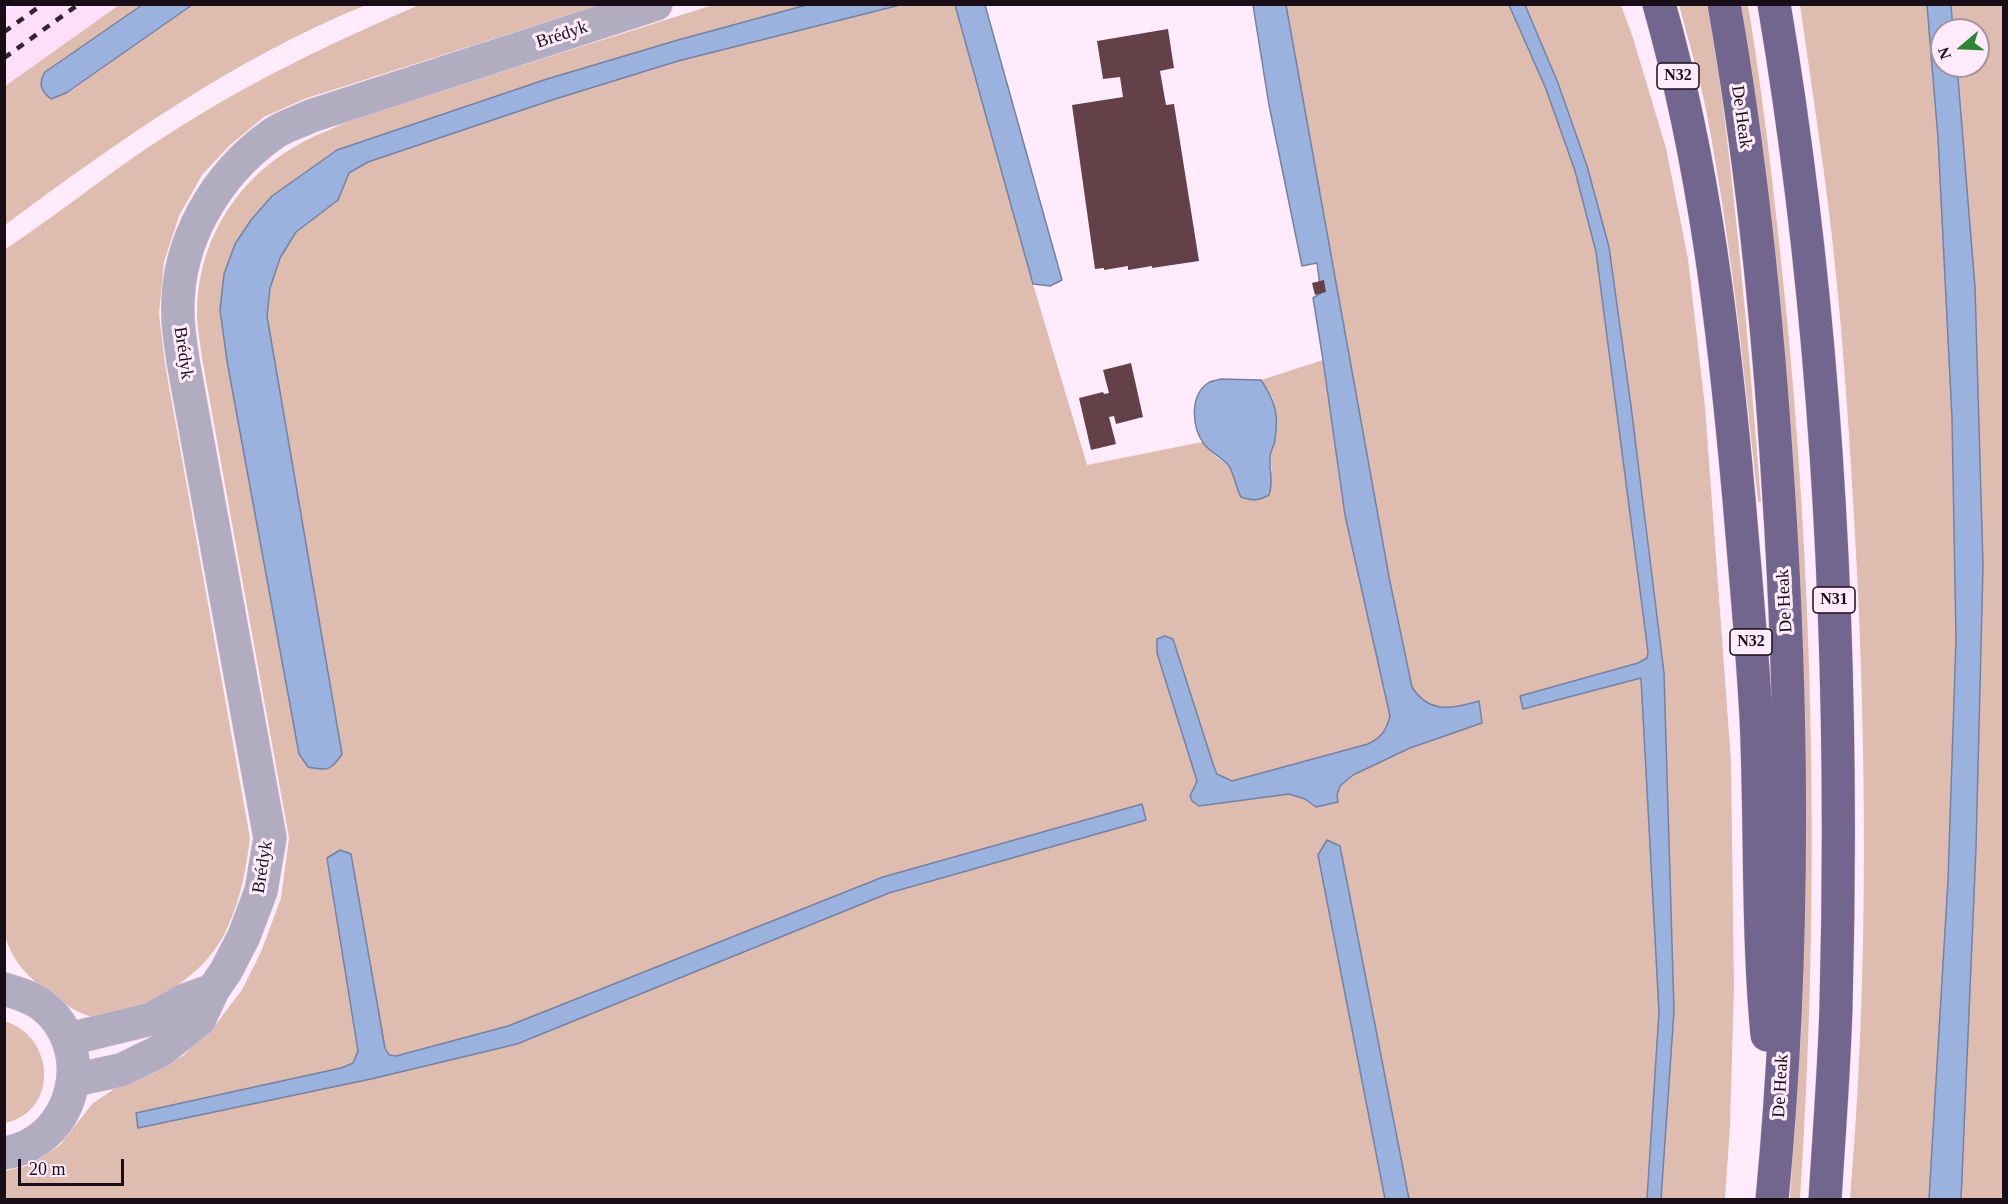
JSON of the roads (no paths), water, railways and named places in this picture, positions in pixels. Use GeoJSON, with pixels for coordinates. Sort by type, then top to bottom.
{"type":"FeatureCollection","features":[{"type":"Feature","properties":{"kind":"highway","name":"N32"},"geometry":{"type":"LineString","coordinates":[[1659,4],[1682,91],[1695,160],[1715,273],[1730,399],[1756,716],[1762,986],[1778,1139]]}},
{"type":"Feature","properties":{"kind":"highway","name":"De Heak"},"geometry":{"type":"LineString","coordinates":[[1724,4],[1760,263],[1771,376],[1789,686],[1790,841],[1786,982],[1778,1139],[1772,1200]]}},
{"type":"Feature","properties":{"kind":"highway","name":"N31"},"geometry":{"type":"LineString","coordinates":[[1774,4],[1802,182],[1820,362],[1832,539],[1839,829],[1836,1010],[1825,1200]]}},
{"type":"Feature","properties":{"kind":"street","name":"Brédyk"},"geometry":{"type":"LineString","coordinates":[[74,1080],[121,1070],[160,1051],[199,1020],[213,990],[226,971],[244,936],[261,891],[270,838],[177,314],[182,266],[196,224],[228,174],[275,133],[311,116],[656,4]]}},
{"type":"Feature","properties":{"kind":"street"},"geometry":{"type":"LineString","coordinates":[[4,989],[24,995],[42,1005],[58,1021],[69,1040],[74,1059],[74,1080],[70,1097],[53,1127],[40,1139],[24,1148],[4,1153]]}},
{"type":"Feature","properties":{"kind":"street"},"geometry":{"type":"LineString","coordinates":[[69,1040],[151,1019],[185,1000],[213,990]]}},
{"type":"Feature","properties":{"kind":"water"},"geometry":{"type":"Polygon","coordinates":[[[810,4],[900,5],[678,61],[552,100],[368,162],[349,173],[338,200],[296,232],[280,258],[270,288],[267,316],[342,754],[331,767],[320,769],[308,767],[299,754],[227,361],[220,310],[224,274],[235,244],[251,220],[272,196],[337,150],[547,79],[810,4]]]}},
{"type":"Feature","properties":{"kind":"water"},"geometry":{"type":"Polygon","coordinates":[[[142,5],[192,5],[66,93],[51,99],[48,96],[41,84],[45,72],[142,5]]]}},
{"type":"Feature","properties":{"kind":"water"},"geometry":{"type":"Polygon","coordinates":[[[955,5],[985,5],[1062,280],[1050,286],[1033,284],[955,5]]]}},
{"type":"Feature","properties":{"kind":"water"},"geometry":{"type":"Polygon","coordinates":[[[1253,5],[1286,5],[1390,582],[1412,687],[1426,702],[1442,707],[1460,706],[1479,701],[1482,723],[1410,748],[1353,775],[1340,786],[1337,795],[1338,802],[1316,807],[1305,799],[1289,794],[1199,806],[1192,801],[1190,796],[1197,781],[1157,653],[1157,639],[1165,636],[1173,639],[1214,767],[1217,774],[1232,781],[1368,744],[1383,733],[1390,716],[1345,515],[1313,298],[1321,293],[1317,263],[1302,266],[1269,105],[1253,5]]]}},
{"type":"Feature","properties":{"kind":"water"},"geometry":{"type":"Polygon","coordinates":[[[1509,5],[1525,5],[1558,83],[1587,166],[1609,247],[1631,406],[1664,673],[1674,1011],[1661,1199],[1647,1199],[1659,1012],[1641,678],[1523,709],[1520,696],[1638,663],[1647,658],[1648,652],[1596,252],[1575,171],[1546,89],[1509,5]]]}},
{"type":"Feature","properties":{"kind":"water"},"geometry":{"type":"Polygon","coordinates":[[[1927,5],[1951,5],[1952,18],[1930,18],[1930,41],[1927,5]]]}},
{"type":"Feature","properties":{"kind":"water"},"geometry":{"type":"Polygon","coordinates":[[[1933,78],[1958,78],[1975,287],[1983,566],[1976,848],[1961,1200],[1929,1199],[1948,880],[1956,639],[1952,418],[1933,78]]]}},
{"type":"Feature","properties":{"kind":"water"},"geometry":{"type":"Polygon","coordinates":[[[1221,379],[1261,380],[1273,401],[1276,422],[1275,441],[1270,457],[1271,486],[1269,495],[1262,498],[1252,500],[1241,497],[1229,466],[1204,444],[1197,430],[1194,412],[1198,396],[1208,383],[1221,379]]]}},
{"type":"Feature","properties":{"kind":"water"},"geometry":{"type":"Polygon","coordinates":[[[1142,804],[1146,820],[889,893],[517,1044],[371,1079],[138,1128],[136,1113],[341,1068],[353,1063],[358,1051],[327,858],[340,850],[351,854],[385,1048],[389,1055],[396,1056],[508,1026],[883,877],[1142,804]]]}},
{"type":"Feature","properties":{"kind":"water"},"geometry":{"type":"Polygon","coordinates":[[[1327,840],[1340,846],[1409,1199],[1385,1199],[1318,855],[1327,840]]]}},
{"type":"Feature","properties":{"kind":"railway"},"geometry":{"type":"LineString","coordinates":[[4,32],[43,4]]}},
{"type":"Feature","properties":{"kind":"railway"},"geometry":{"type":"LineString","coordinates":[[4,58],[79,4]]}}]}
